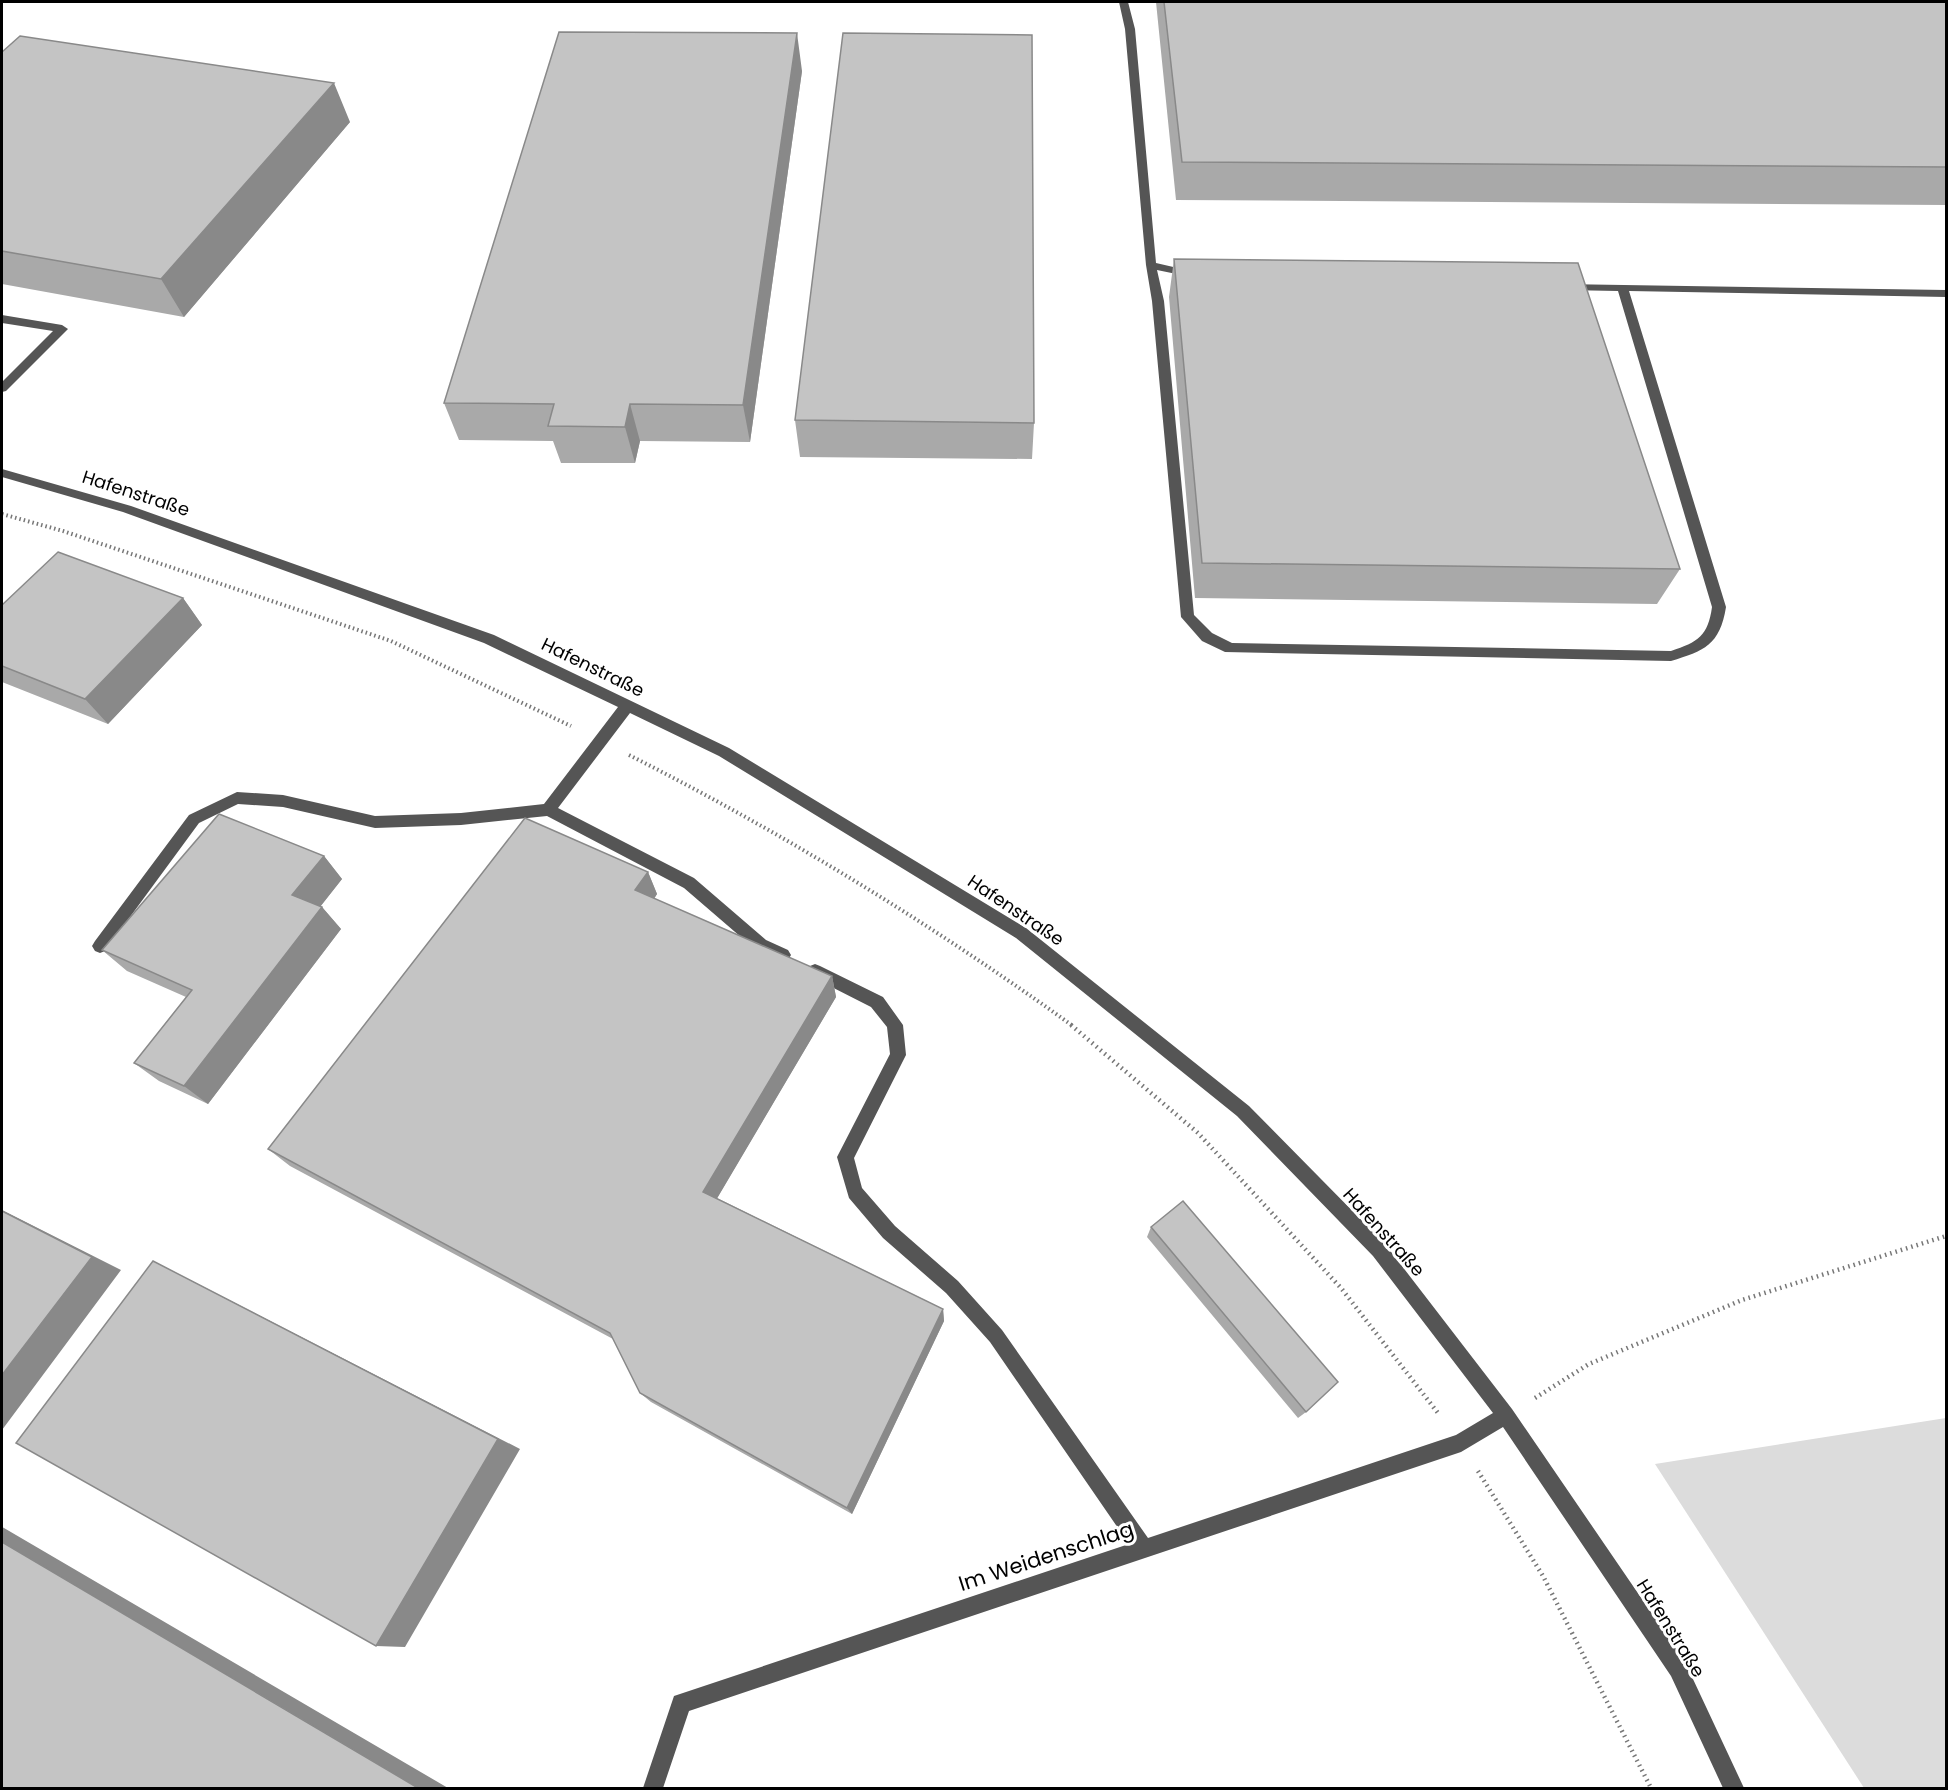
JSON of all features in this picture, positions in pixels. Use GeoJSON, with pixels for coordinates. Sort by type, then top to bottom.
{"type":"FeatureCollection","features":[{"type":"Feature","properties":{"kind":"street"},"geometry":{"type":"LineString","coordinates":[[1124,2],[1130,29],[1151,265],[1158,301],[1188,617],[1207,637],[1230,648],[1671,656],[1701,646],[1717,628],[1719,607],[1622,287]]}},
{"type":"Feature","properties":{"kind":"street"},"geometry":{"type":"LineString","coordinates":[[1151,265],[1198,275]]}},
{"type":"Feature","properties":{"kind":"street"},"geometry":{"type":"LineString","coordinates":[[1551,286],[1947,294]]}},
{"type":"Feature","properties":{"kind":"street"},"geometry":{"type":"LineString","coordinates":[[2,319],[63,329],[2,388]]}},
{"type":"Feature","properties":{"kind":"street","name":"Hafenstraße"},"geometry":{"type":"LineString","coordinates":[[2,473],[127,509],[489,639],[724,752],[1021,933],[1243,1111],[1379,1250],[1506,1415],[1678,1670],[1734,1788]]}},
{"type":"Feature","properties":{"kind":"street"},"geometry":{"type":"LineString","coordinates":[[548,810],[627,706]]}},
{"type":"Feature","properties":{"kind":"street"},"geometry":{"type":"LineString","coordinates":[[100,946],[194,819],[237,798],[283,801],[375,822],[461,819],[548,810],[689,884],[761,945],[877,1002],[895,1025],[898,1055],[845,1157],[855,1192],[889,1232],[952,1287],[996,1336],[1144,1549]]}},
{"type":"Feature","properties":{"kind":"street","name":"Im Weidenschlag"},"geometry":{"type":"LineString","coordinates":[[654,1788],[681,1703],[1461,1443],[1506,1415]]}},
{"type":"Feature","properties":{"kind":"path"},"geometry":{"type":"LineString","coordinates":[[2,514],[74,535],[391,641],[601,741],[726,804],[851,877],[982,961],[1075,1028],[1198,1133],[1341,1288],[1461,1443],[1543,1576],[1651,1788]]}},
{"type":"Feature","properties":{"kind":"path"},"geometry":{"type":"LineString","coordinates":[[1506,1415],[1589,1364],[1742,1300],[1947,1236]]}},
{"type":"Feature","properties":{"kind":"shaded area"},"geometry":{"type":"Polygon","coordinates":[[[1946,1418],[1946,1788],[1864,1788],[1655,1464],[1946,1418]]]}},
{"type":"Feature","properties":{"kind":"building"},"geometry":{"type":"Polygon","coordinates":[[[1164,2],[1947,2],[1947,167],[1182,162],[1164,2]]]}},
{"type":"Feature","properties":{"kind":"building"},"geometry":{"type":"Polygon","coordinates":[[[559,32],[797,33],[743,405],[630,404],[625,427],[548,426],[554,404],[444,403],[559,32]]]}},
{"type":"Feature","properties":{"kind":"building"},"geometry":{"type":"Polygon","coordinates":[[[843,33],[1032,35],[1034,423],[795,420],[843,33]]]}},
{"type":"Feature","properties":{"kind":"building"},"geometry":{"type":"Polygon","coordinates":[[[20,36],[334,83],[161,279],[2,251],[2,52],[20,36]]]}},
{"type":"Feature","properties":{"kind":"building"},"geometry":{"type":"Polygon","coordinates":[[[1174,259],[1578,263],[1680,569],[1202,563],[1174,259]]]}},
{"type":"Feature","properties":{"kind":"building"},"geometry":{"type":"Polygon","coordinates":[[[58,552],[183,598],[85,699],[2,666],[2,605],[58,552]]]}},
{"type":"Feature","properties":{"kind":"building"},"geometry":{"type":"Polygon","coordinates":[[[219,814],[324,856],[292,895],[322,907],[184,1086],[134,1063],[192,990],[102,950],[219,814]]]}},
{"type":"Feature","properties":{"kind":"building"},"geometry":{"type":"Polygon","coordinates":[[[525,818],[648,872],[635,890],[832,976],[703,1192],[943,1309],[847,1508],[640,1393],[610,1333],[268,1149],[525,818]]]}},
{"type":"Feature","properties":{"kind":"building"},"geometry":{"type":"Polygon","coordinates":[[[1183,1201],[1338,1382],[1306,1412],[1151,1227],[1183,1201]]]}},
{"type":"Feature","properties":{"kind":"building"},"geometry":{"type":"Polygon","coordinates":[[[2,1211],[92,1257],[2,1375],[2,1211]]]}},
{"type":"Feature","properties":{"kind":"building"},"geometry":{"type":"Polygon","coordinates":[[[153,1261],[498,1439],[376,1646],[16,1443],[153,1261]]]}},
{"type":"Feature","properties":{"kind":"building"},"geometry":{"type":"Polygon","coordinates":[[[2,1542],[418,1788],[2,1788],[2,1542]]]}}]}
